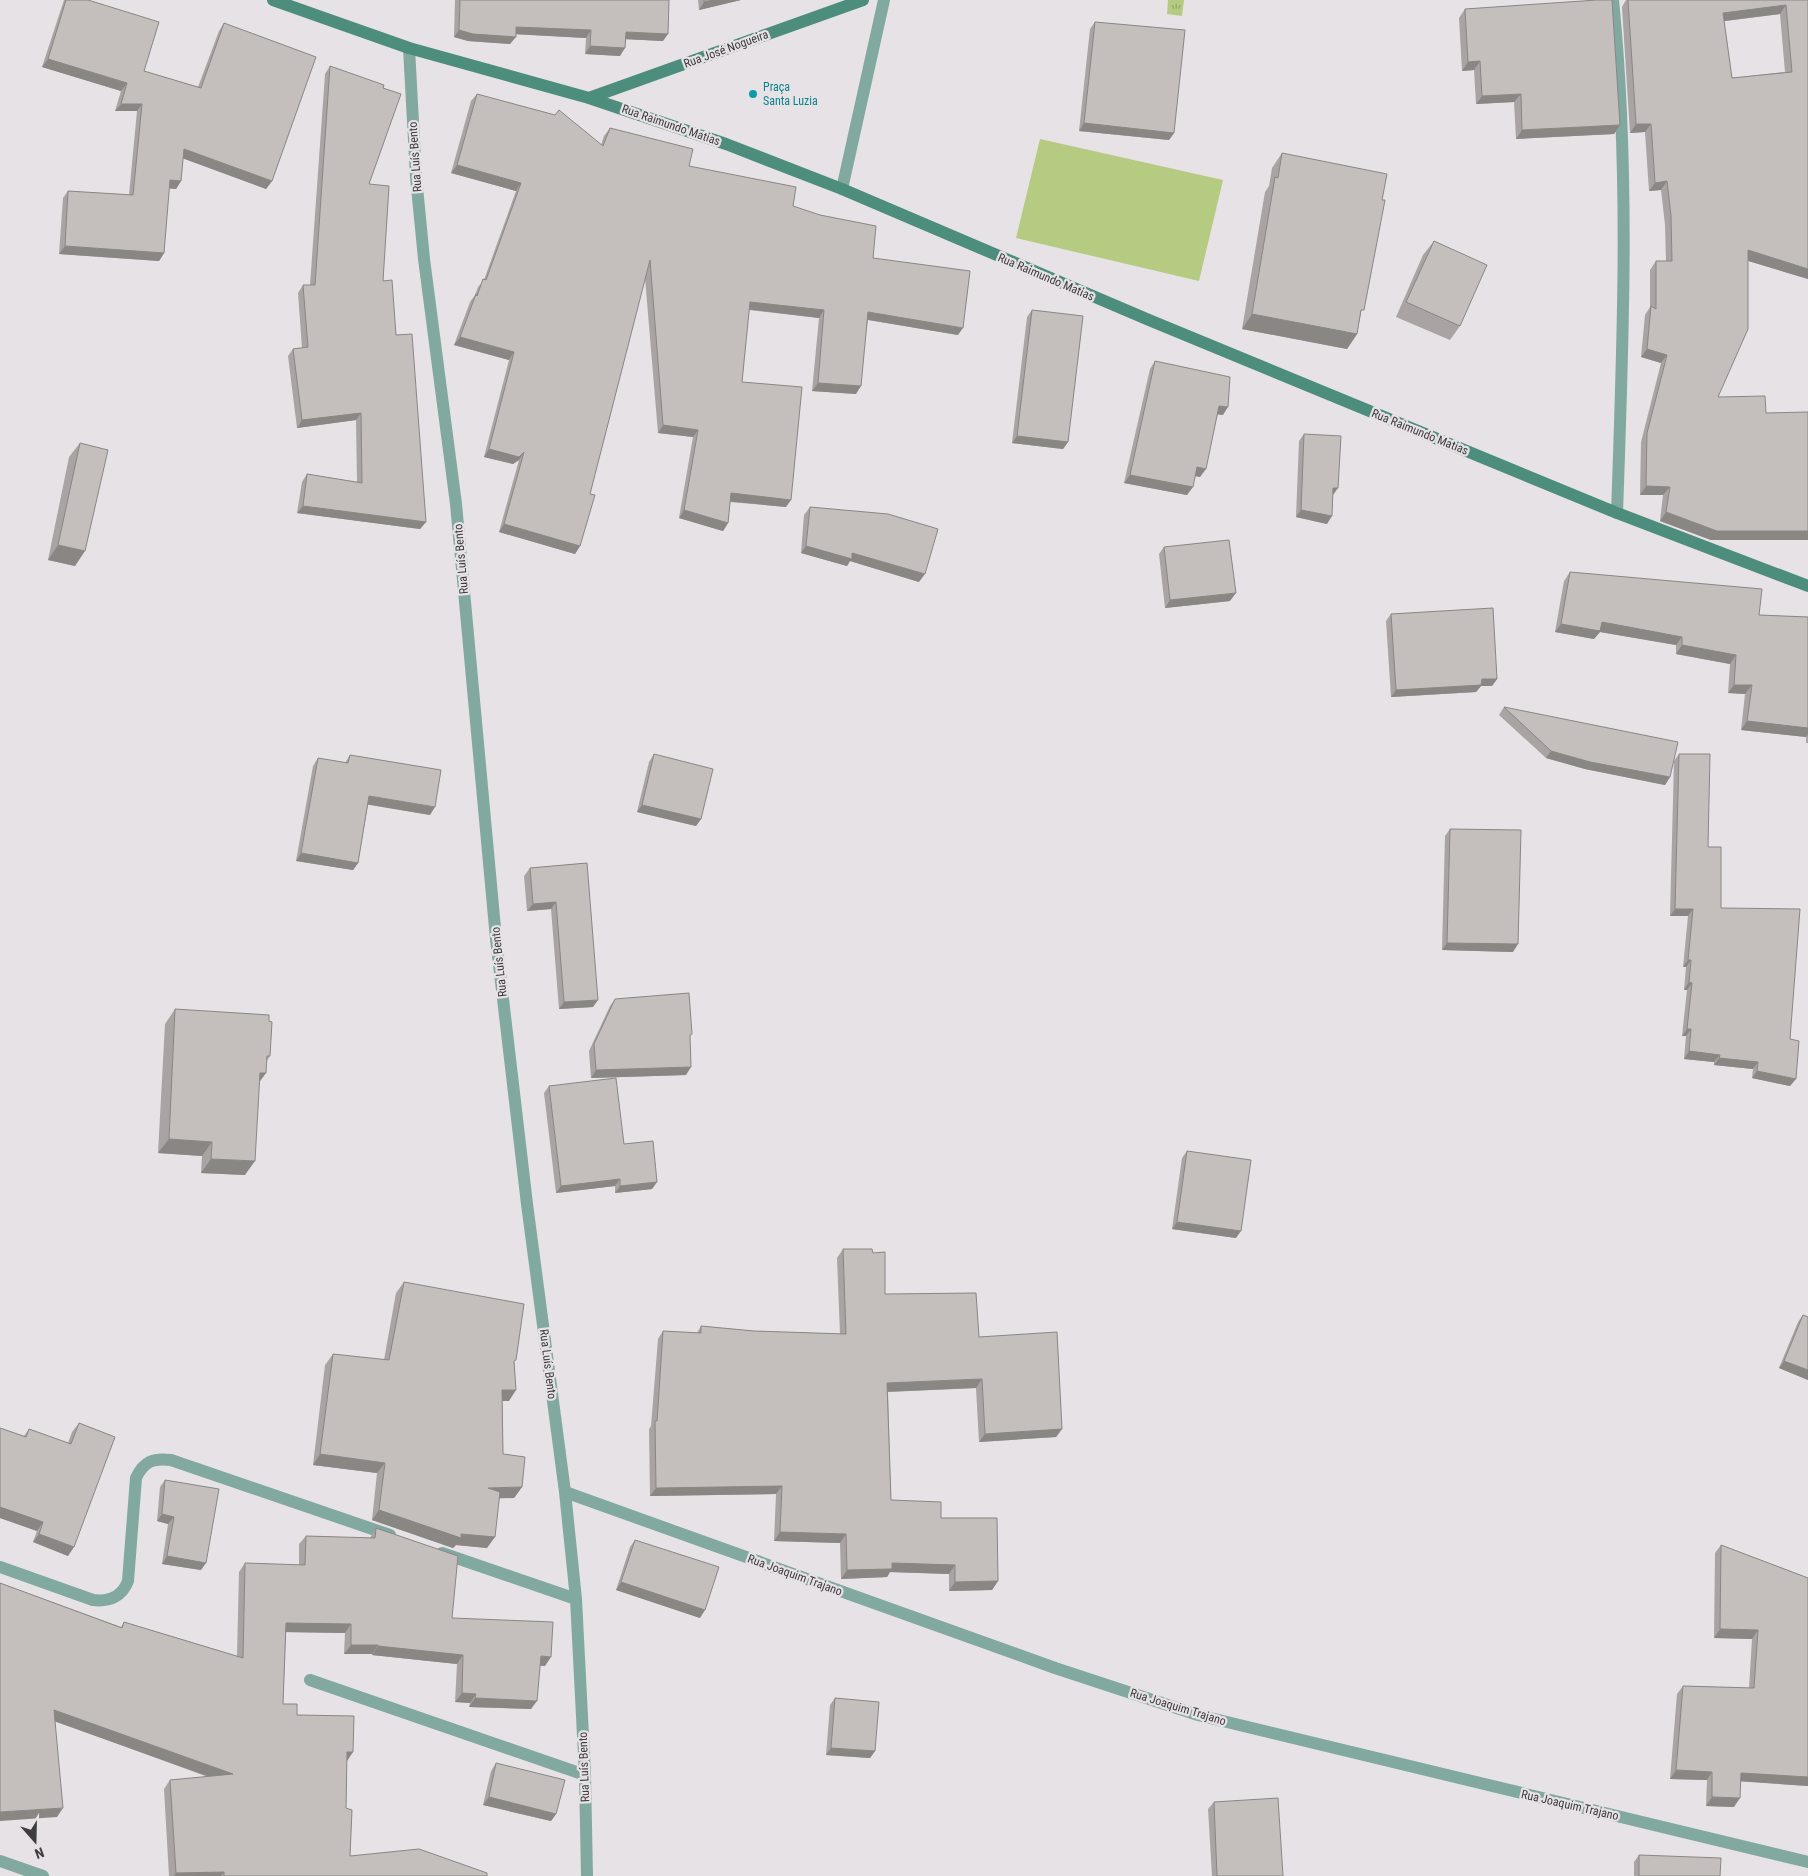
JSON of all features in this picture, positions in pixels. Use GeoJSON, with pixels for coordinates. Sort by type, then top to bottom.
{"type":"FeatureCollection","features":[{"type":"Feature","properties":{"kind":"street","name":"Rua José Nogueira"},"geometry":{"type":"LineString","coordinates":[[589,98],[863,0]]}},
{"type":"Feature","properties":{"kind":"street"},"geometry":{"type":"LineString","coordinates":[[842,189],[884,0]]}},
{"type":"Feature","properties":{"kind":"street"},"geometry":{"type":"LineString","coordinates":[[1613,0],[1625,237],[1617,513]]}},
{"type":"Feature","properties":{"kind":"street","name":"Rua Raimundo Matias"},"geometry":{"type":"LineString","coordinates":[[278,1],[409,48],[589,98],[726,144],[842,189],[1149,320],[1617,513],[1808,586]]}},
{"type":"Feature","properties":{"kind":"street","name":"Rua Luís Bento"},"geometry":{"type":"LineString","coordinates":[[409,48],[417,187],[424,259],[456,504],[496,939],[527,1204],[565,1492],[576,1599],[587,1876]]}},
{"type":"Feature","properties":{"kind":"street"},"geometry":{"type":"LineString","coordinates":[[0,1567],[93,1600],[103,1601],[115,1598],[124,1591],[128,1581],[136,1478],[140,1469],[149,1461],[159,1458],[171,1460],[397,1538]]}},
{"type":"Feature","properties":{"kind":"street","name":"Rua Joaquim Trajano"},"geometry":{"type":"LineString","coordinates":[[565,1492],[1055,1668],[1198,1715],[1808,1862]]}},
{"type":"Feature","properties":{"kind":"street"},"geometry":{"type":"LineString","coordinates":[[426,1547],[576,1599]]}},
{"type":"Feature","properties":{"kind":"street"},"geometry":{"type":"LineString","coordinates":[[310,1680],[584,1775]]}},
{"type":"Feature","properties":{"kind":"street"},"geometry":{"type":"LineString","coordinates":[[0,1861],[43,1876]]}},
{"type":"Feature","properties":{"kind":"green space"},"geometry":{"type":"Polygon","coordinates":[[[1168,0],[1184,0],[1182,16],[1167,14],[1168,0]]]}},
{"type":"Feature","properties":{"kind":"green space"},"geometry":{"type":"Polygon","coordinates":[[[1040,139],[1223,180],[1199,281],[1016,238],[1040,139]]]}},
{"type":"Feature","properties":{"kind":"building"},"geometry":{"type":"Polygon","coordinates":[[[66,0],[88,0],[159,22],[144,71],[201,88],[224,23],[316,57],[272,181],[184,149],[181,181],[170,180],[164,253],[65,246],[68,191],[133,195],[142,104],[121,104],[127,83],[48,59],[66,0]]]}},
{"type":"Feature","properties":{"kind":"building"},"geometry":{"type":"Polygon","coordinates":[[[460,0],[669,0],[668,34],[626,32],[625,48],[590,46],[591,30],[516,27],[516,37],[473,34],[459,30],[460,0]]]}},
{"type":"Feature","properties":{"kind":"building"},"geometry":{"type":"Polygon","coordinates":[[[1612,0],[1620,125],[1522,130],[1521,94],[1482,96],[1480,61],[1468,62],[1465,9],[1612,0]]]}},
{"type":"Feature","properties":{"kind":"building"},"geometry":{"type":"Polygon","coordinates":[[[1628,0],[1808,0],[1808,269],[1748,250],[1748,329],[1718,397],[1765,396],[1766,413],[1808,412],[1808,531],[1717,531],[1666,512],[1670,487],[1646,486],[1647,433],[1667,355],[1647,349],[1651,306],[1656,309],[1656,261],[1672,261],[1671,216],[1667,181],[1655,183],[1651,124],[1636,124],[1628,0]],[[1786,5],[1723,13],[1732,78],[1792,72],[1786,5]]]}},
{"type":"Feature","properties":{"kind":"building"},"geometry":{"type":"Polygon","coordinates":[[[1095,22],[1185,30],[1174,133],[1084,123],[1095,22]]]}},
{"type":"Feature","properties":{"kind":"building"},"geometry":{"type":"Polygon","coordinates":[[[330,66],[384,85],[383,88],[401,94],[369,184],[389,186],[383,281],[392,280],[396,335],[412,334],[426,522],[303,506],[307,474],[362,483],[361,413],[302,420],[293,349],[308,347],[303,285],[315,285],[330,66]]]}},
{"type":"Feature","properties":{"kind":"building"},"geometry":{"type":"Polygon","coordinates":[[[477,94],[555,115],[559,110],[603,146],[610,128],[693,149],[689,166],[796,187],[793,206],[820,215],[876,226],[873,258],[970,271],[963,328],[868,312],[861,386],[818,383],[824,310],[750,302],[742,382],[802,387],[791,500],[731,493],[728,523],[684,510],[698,430],[663,425],[650,260],[590,494],[595,495],[580,546],[504,524],[524,452],[519,457],[489,449],[514,352],[460,337],[476,294],[477,296],[483,279],[486,280],[521,183],[457,165],[477,94]]]}},
{"type":"Feature","properties":{"kind":"building"},"geometry":{"type":"Polygon","coordinates":[[[1282,153],[1387,174],[1382,200],[1385,200],[1364,310],[1361,310],[1357,334],[1252,314],[1275,177],[1278,178],[1282,153]]]}},
{"type":"Feature","properties":{"kind":"building"},"geometry":{"type":"Polygon","coordinates":[[[1434,241],[1487,265],[1460,326],[1406,302],[1434,241]]]}},
{"type":"Feature","properties":{"kind":"building"},"geometry":{"type":"Polygon","coordinates":[[[1032,310],[1083,316],[1068,442],[1017,436],[1032,310]]]}},
{"type":"Feature","properties":{"kind":"building"},"geometry":{"type":"Polygon","coordinates":[[[1155,361],[1230,377],[1228,407],[1219,406],[1206,469],[1197,467],[1193,487],[1130,475],[1155,361]]]}},
{"type":"Feature","properties":{"kind":"building"},"geometry":{"type":"Polygon","coordinates":[[[1304,434],[1341,436],[1338,488],[1333,488],[1332,516],[1301,510],[1304,434]]]}},
{"type":"Feature","properties":{"kind":"building"},"geometry":{"type":"Polygon","coordinates":[[[80,443],[108,450],[85,551],[58,545],[80,443]]]}},
{"type":"Feature","properties":{"kind":"building"},"geometry":{"type":"Polygon","coordinates":[[[810,507],[888,514],[938,529],[925,574],[852,553],[852,559],[806,546],[810,507]]]}},
{"type":"Feature","properties":{"kind":"building"},"geometry":{"type":"Polygon","coordinates":[[[1229,540],[1236,593],[1170,600],[1164,547],[1229,540]]]}},
{"type":"Feature","properties":{"kind":"building"},"geometry":{"type":"Polygon","coordinates":[[[1570,572],[1762,589],[1759,615],[1808,617],[1808,728],[1747,721],[1752,685],[1734,685],[1736,655],[1682,645],[1682,637],[1602,622],[1600,631],[1561,624],[1570,572]]]}},
{"type":"Feature","properties":{"kind":"building"},"geometry":{"type":"Polygon","coordinates":[[[1493,608],[1497,679],[1482,679],[1481,685],[1396,690],[1391,614],[1493,608]]]}},
{"type":"Feature","properties":{"kind":"building"},"geometry":{"type":"Polygon","coordinates":[[[1504,707],[1678,742],[1670,777],[1590,762],[1551,751],[1504,707]]]}},
{"type":"Feature","properties":{"kind":"building"},"geometry":{"type":"Polygon","coordinates":[[[654,754],[713,769],[701,819],[642,805],[654,754]]]}},
{"type":"Feature","properties":{"kind":"building"},"geometry":{"type":"Polygon","coordinates":[[[1679,754],[1710,754],[1708,847],[1721,847],[1721,908],[1800,909],[1790,1039],[1799,1041],[1796,1079],[1757,1071],[1758,1062],[1719,1058],[1720,1055],[1689,1051],[1691,1029],[1687,1029],[1692,983],[1689,982],[1691,960],[1688,960],[1693,909],[1675,909],[1679,754]]]}},
{"type":"Feature","properties":{"kind":"building"},"geometry":{"type":"Polygon","coordinates":[[[350,755],[441,770],[435,807],[369,796],[358,863],[301,853],[318,758],[348,763],[350,755]]]}},
{"type":"Feature","properties":{"kind":"building"},"geometry":{"type":"Polygon","coordinates":[[[1450,829],[1521,830],[1518,944],[1447,943],[1450,829]]]}},
{"type":"Feature","properties":{"kind":"building"},"geometry":{"type":"Polygon","coordinates":[[[587,863],[598,1000],[564,1002],[556,902],[533,904],[530,868],[587,863]]]}},
{"type":"Feature","properties":{"kind":"building"},"geometry":{"type":"Polygon","coordinates":[[[689,993],[692,1034],[690,1035],[691,1067],[596,1070],[594,1044],[615,999],[689,993]]]}},
{"type":"Feature","properties":{"kind":"building"},"geometry":{"type":"Polygon","coordinates":[[[175,1009],[269,1015],[269,1021],[272,1022],[270,1056],[267,1056],[266,1073],[260,1073],[255,1161],[211,1159],[212,1142],[169,1139],[175,1009]]]}},
{"type":"Feature","properties":{"kind":"building"},"geometry":{"type":"Polygon","coordinates":[[[616,1078],[624,1144],[653,1141],[657,1182],[620,1186],[620,1179],[561,1186],[549,1086],[616,1078]]]}},
{"type":"Feature","properties":{"kind":"building"},"geometry":{"type":"Polygon","coordinates":[[[1187,1151],[1251,1160],[1241,1231],[1177,1222],[1187,1151]]]}},
{"type":"Feature","properties":{"kind":"building"},"geometry":{"type":"Polygon","coordinates":[[[843,1249],[872,1249],[873,1253],[885,1252],[885,1294],[976,1293],[979,1337],[1057,1332],[1062,1429],[985,1434],[982,1379],[887,1383],[891,1500],[941,1502],[941,1518],[997,1518],[998,1581],[955,1582],[955,1565],[892,1563],[892,1569],[847,1570],[846,1534],[780,1532],[782,1486],[656,1488],[655,1421],[657,1421],[663,1331],[701,1333],[701,1326],[754,1331],[846,1334],[843,1249]]]}},
{"type":"Feature","properties":{"kind":"building"},"geometry":{"type":"Polygon","coordinates":[[[404,1282],[524,1304],[516,1360],[514,1361],[516,1390],[502,1390],[503,1454],[525,1457],[522,1487],[488,1488],[500,1492],[495,1537],[461,1534],[461,1538],[379,1510],[385,1463],[320,1454],[333,1354],[389,1360],[404,1282]]]}},
{"type":"Feature","properties":{"kind":"building"},"geometry":{"type":"Polygon","coordinates":[[[1803,1315],[1808,1317],[1808,1370],[1784,1361],[1803,1315]]]}},
{"type":"Feature","properties":{"kind":"building"},"geometry":{"type":"Polygon","coordinates":[[[79,1423],[115,1437],[74,1547],[39,1534],[43,1522],[0,1507],[0,1428],[26,1437],[29,1429],[71,1444],[79,1423]]]}},
{"type":"Feature","properties":{"kind":"building"},"geometry":{"type":"Polygon","coordinates":[[[165,1480],[219,1489],[206,1563],[167,1556],[174,1517],[162,1514],[165,1480]]]}},
{"type":"Feature","properties":{"kind":"building"},"geometry":{"type":"Polygon","coordinates":[[[376,1528],[458,1556],[452,1618],[553,1622],[551,1657],[541,1656],[537,1701],[475,1698],[476,1694],[462,1693],[463,1655],[378,1645],[351,1645],[351,1624],[286,1623],[283,1704],[297,1704],[297,1715],[354,1716],[353,1752],[347,1752],[346,1808],[352,1810],[350,1856],[419,1849],[487,1873],[487,1876],[224,1876],[224,1872],[176,1873],[170,1780],[233,1774],[54,1710],[63,1808],[0,1812],[0,1583],[122,1628],[124,1622],[243,1658],[245,1563],[305,1565],[306,1536],[375,1538],[376,1528]]]}},
{"type":"Feature","properties":{"kind":"building"},"geometry":{"type":"Polygon","coordinates":[[[635,1540],[719,1567],[705,1610],[621,1582],[635,1540]]]}},
{"type":"Feature","properties":{"kind":"building"},"geometry":{"type":"Polygon","coordinates":[[[1721,1545],[1808,1578],[1808,1777],[1741,1773],[1740,1798],[1712,1797],[1712,1772],[1676,1770],[1683,1686],[1754,1688],[1758,1630],[1720,1629],[1721,1545]]]}},
{"type":"Feature","properties":{"kind":"building"},"geometry":{"type":"Polygon","coordinates":[[[835,1698],[879,1702],[875,1751],[831,1748],[835,1698]]]}},
{"type":"Feature","properties":{"kind":"building"},"geometry":{"type":"Polygon","coordinates":[[[496,1763],[565,1780],[556,1814],[489,1797],[496,1763]]]}},
{"type":"Feature","properties":{"kind":"building"},"geometry":{"type":"Polygon","coordinates":[[[1278,1798],[1283,1876],[1217,1876],[1214,1802],[1278,1798]]]}},
{"type":"Feature","properties":{"kind":"building"},"geometry":{"type":"Polygon","coordinates":[[[1639,1855],[1721,1858],[1720,1876],[1639,1876],[1639,1855]]]}},
{"type":"Feature","properties":{"kind":"place","name":"Praça Santa Luzia"},"geometry":{"type":"Point","coordinates":[753,94]}}]}
